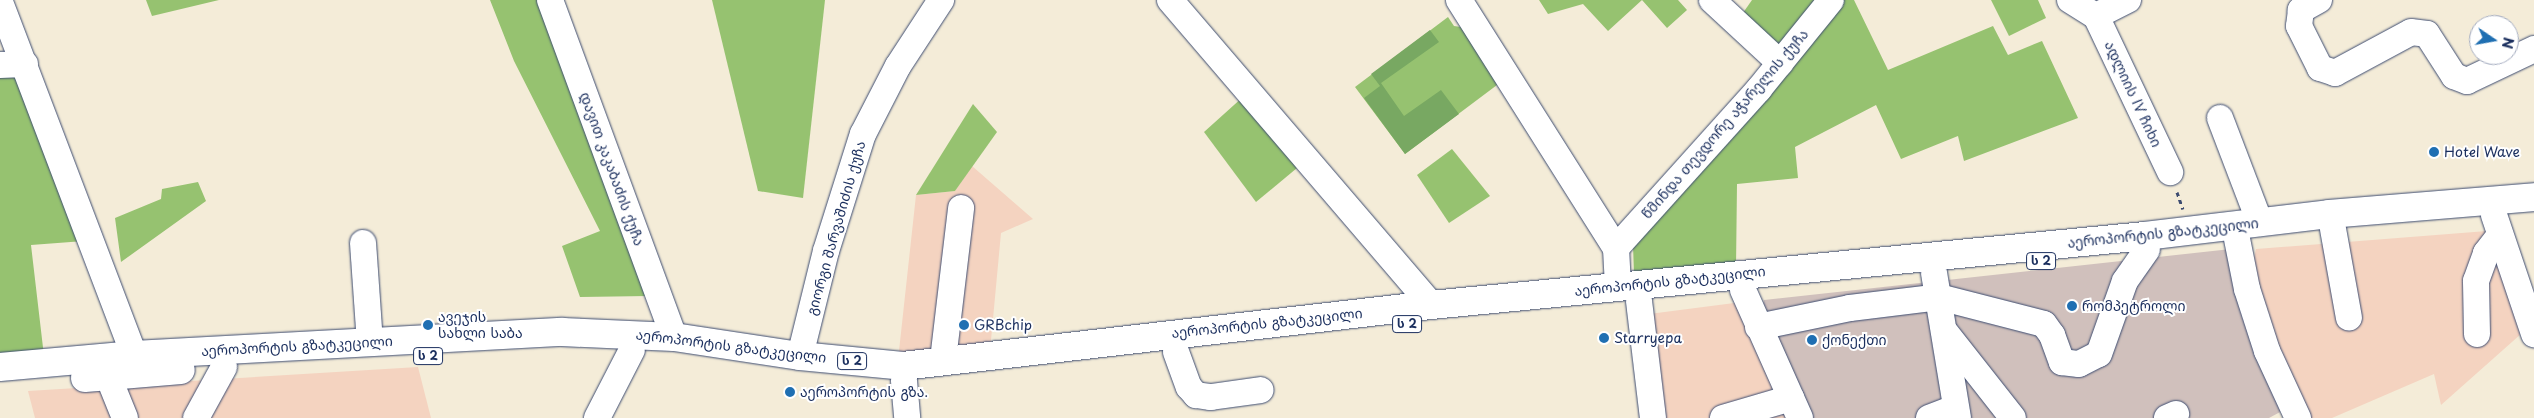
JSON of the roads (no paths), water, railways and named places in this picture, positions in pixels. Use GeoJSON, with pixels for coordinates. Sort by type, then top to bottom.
{"type":"FeatureCollection","features":[{"type":"Feature","properties":{"kind":"highway","name":"აეროპორტის გზატკეცილი"},"geometry":{"type":"LineString","coordinates":[[0,383],[224,367],[559,349],[632,350],[797,372],[904,381],[1176,352],[1430,321],[1628,294],[2260,223],[2534,197]]}},
{"type":"Feature","properties":{"kind":"highway","name":"აეროპორტის გზატკეცილი"},"geometry":{"type":"LineString","coordinates":[[0,367],[134,355],[562,332],[674,337],[800,356],[903,366],[1431,305],[1628,294],[1936,285],[2147,250],[2237,239],[2333,229],[2497,225],[2534,213]]}},
{"type":"Feature","properties":{"kind":"street","name":"დავით კაკაბაძის ქუჩა"},"geometry":{"type":"LineString","coordinates":[[550,0],[674,337]]}},
{"type":"Feature","properties":{"kind":"street","name":"გიორგი შარვაშიძის ქუჩა"},"geometry":{"type":"LineString","coordinates":[[800,356],[826,251],[864,134],[898,66],[941,0]]}},
{"type":"Feature","properties":{"kind":"street"},"geometry":{"type":"LineString","coordinates":[[1170,0],[1431,305]]}},
{"type":"Feature","properties":{"kind":"street"},"geometry":{"type":"LineString","coordinates":[[1459,0],[1616,248],[1628,294],[1653,418]]}},
{"type":"Feature","properties":{"kind":"street"},"geometry":{"type":"LineString","coordinates":[[1712,0],[1780,63]]}},
{"type":"Feature","properties":{"kind":"street","name":"წმინდა თევდორე აჭარელის ქუჩა"},"geometry":{"type":"LineString","coordinates":[[1616,248],[1780,63],[1831,0]]}},
{"type":"Feature","properties":{"kind":"street"},"geometry":{"type":"LineString","coordinates":[[2070,0],[2096,16],[2128,0]]}},
{"type":"Feature","properties":{"kind":"street"},"geometry":{"type":"LineString","coordinates":[[2319,0],[2301,10],[2298,26],[2320,68],[2335,73],[2411,32],[2428,34],[2454,76],[2467,81],[2534,49]]}},
{"type":"Feature","properties":{"kind":"street"},"geometry":{"type":"LineString","coordinates":[[0,2],[13,65],[134,355]]}},
{"type":"Feature","properties":{"kind":"street","name":"ადლიის IV ჩიხი"},"geometry":{"type":"LineString","coordinates":[[2096,16],[2170,172]]}},
{"type":"Feature","properties":{"kind":"street"},"geometry":{"type":"LineString","coordinates":[[2220,118],[2260,223]]}},
{"type":"Feature","properties":{"kind":"street"},"geometry":{"type":"LineString","coordinates":[[944,360],[961,208]]}},
{"type":"Feature","properties":{"kind":"street"},"geometry":{"type":"LineString","coordinates":[[2477,334],[2476,282],[2497,225]]}},
{"type":"Feature","properties":{"kind":"street"},"geometry":{"type":"LineString","coordinates":[[2497,225],[2534,334]]}},
{"type":"Feature","properties":{"kind":"street"},"geometry":{"type":"LineString","coordinates":[[2333,229],[2349,318]]}},
{"type":"Feature","properties":{"kind":"street"},"geometry":{"type":"LineString","coordinates":[[2237,239],[2247,289],[2267,351],[2298,418]]}},
{"type":"Feature","properties":{"kind":"street"},"geometry":{"type":"LineString","coordinates":[[363,244],[370,343]]}},
{"type":"Feature","properties":{"kind":"street"},"geometry":{"type":"LineString","coordinates":[[1758,327],[1850,308],[1936,285],[2044,324],[2052,334],[2062,362],[2079,364],[2099,354],[2125,281],[2147,250]]}},
{"type":"Feature","properties":{"kind":"street"},"geometry":{"type":"LineString","coordinates":[[1929,418],[1956,413],[1946,332],[1936,285]]}},
{"type":"Feature","properties":{"kind":"street"},"geometry":{"type":"LineString","coordinates":[[1723,418],[1795,408],[1743,290]]}},
{"type":"Feature","properties":{"kind":"street"},"geometry":{"type":"LineString","coordinates":[[1946,332],[2013,418]]}},
{"type":"Feature","properties":{"kind":"street"},"geometry":{"type":"LineString","coordinates":[[597,418],[632,350]]}},
{"type":"Feature","properties":{"kind":"street"},"geometry":{"type":"LineString","coordinates":[[1176,352],[1189,387],[1196,395],[1211,397],[1261,390]]}},
{"type":"Feature","properties":{"kind":"street"},"geometry":{"type":"LineString","coordinates":[[196,418],[224,367]]}},
{"type":"Feature","properties":{"kind":"street"},"geometry":{"type":"LineString","coordinates":[[108,376],[125,418]]}},
{"type":"Feature","properties":{"kind":"street"},"geometry":{"type":"LineString","coordinates":[[904,381],[907,418]]}},
{"type":"Feature","properties":{"kind":"place","name":"Hotel Wave"},"geometry":{"type":"Point","coordinates":[2434,152]}},
{"type":"Feature","properties":{"kind":"place","name":"რომპეტროლი"},"geometry":{"type":"Point","coordinates":[2072,306]}},
{"type":"Feature","properties":{"kind":"place","name":"ავეჯის სახლი საბა"},"geometry":{"type":"Point","coordinates":[428,325]}},
{"type":"Feature","properties":{"kind":"place","name":"GRBchip"},"geometry":{"type":"Point","coordinates":[964,325]}},
{"type":"Feature","properties":{"kind":"place","name":"Starryepa"},"geometry":{"type":"Point","coordinates":[1604,338]}},
{"type":"Feature","properties":{"kind":"place","name":"ქონექთი"},"geometry":{"type":"Point","coordinates":[1812,340]}},
{"type":"Feature","properties":{"kind":"place","name":"აეროპორტის გზა."},"geometry":{"type":"Point","coordinates":[790,392]}}]}
